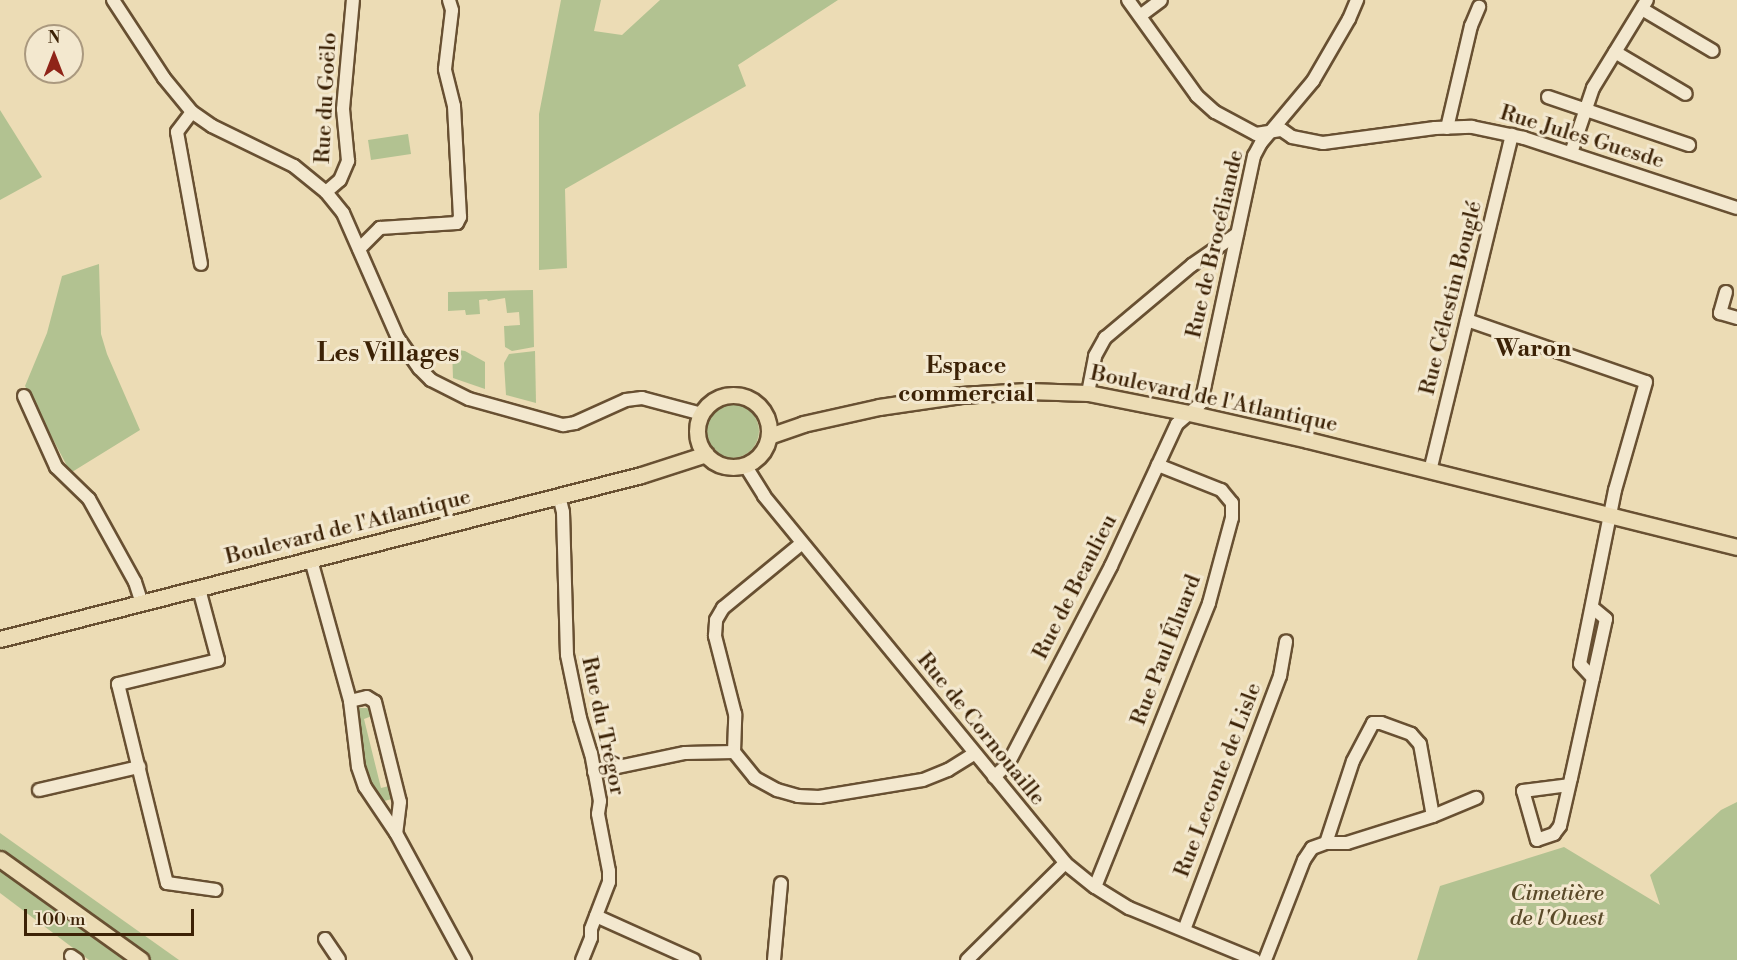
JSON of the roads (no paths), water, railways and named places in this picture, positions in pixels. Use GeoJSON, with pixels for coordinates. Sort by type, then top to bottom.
{"type":"FeatureCollection","features":[{"type":"Feature","properties":{"kind":"main road","name":"Boulevard de l'Atlantique"},"geometry":{"type":"LineString","coordinates":[[768,436],[803,424],[879,407],[961,395],[1027,391],[1088,393],[1189,412],[1737,547]]}},
{"type":"Feature","properties":{"kind":"main road"},"geometry":{"type":"LineString","coordinates":[[734,396],[747,399],[764,414],[768,436],[763,451],[744,465],[727,466],[706,454],[697,435],[702,414],[717,399],[734,396]]}},
{"type":"Feature","properties":{"kind":"main road","name":"Boulevard de l'Atlantique"},"geometry":{"type":"LineString","coordinates":[[0,639],[559,496],[657,470],[706,454]]}},
{"type":"Feature","properties":{"kind":"main road"},"geometry":{"type":"LineString","coordinates":[[0,859],[141,960]]}},
{"type":"Feature","properties":{"kind":"street"},"geometry":{"type":"LineString","coordinates":[[113,0],[164,78],[192,112],[212,126],[294,166],[326,192],[343,213],[403,346],[419,369],[445,388],[539,420],[562,425],[583,419],[626,400],[642,398],[702,414]]}},
{"type":"Feature","properties":{"kind":"street","name":"Rue du Goëlo"},"geometry":{"type":"LineString","coordinates":[[326,192],[340,180],[348,161],[343,109],[353,0]]}},
{"type":"Feature","properties":{"kind":"street"},"geometry":{"type":"LineString","coordinates":[[359,249],[380,228],[457,223],[460,217],[454,106],[445,69],[452,10],[449,0]]}},
{"type":"Feature","properties":{"kind":"street","name":"Rue Jules Guesde"},"geometry":{"type":"LineString","coordinates":[[1128,0],[1197,96],[1215,112],[1256,134],[1281,130],[1292,136],[1323,143],[1472,127],[1512,135],[1572,153],[1737,208]]}},
{"type":"Feature","properties":{"kind":"street"},"geometry":{"type":"LineString","coordinates":[[1140,16],[1161,0]]}},
{"type":"Feature","properties":{"kind":"street","name":"Rue de Brocéliande"},"geometry":{"type":"LineString","coordinates":[[1189,412],[1202,399],[1254,156],[1271,131],[1313,81],[1349,19],[1357,0]]}},
{"type":"Feature","properties":{"kind":"street"},"geometry":{"type":"LineString","coordinates":[[1572,153],[1593,88],[1645,4],[1713,51]]}},
{"type":"Feature","properties":{"kind":"street"},"geometry":{"type":"LineString","coordinates":[[1447,128],[1471,26],[1479,7]]}},
{"type":"Feature","properties":{"kind":"street"},"geometry":{"type":"LineString","coordinates":[[1615,52],[1686,94]]}},
{"type":"Feature","properties":{"kind":"street"},"geometry":{"type":"LineString","coordinates":[[1548,97],[1689,145]]}},
{"type":"Feature","properties":{"kind":"street"},"geometry":{"type":"LineString","coordinates":[[192,112],[177,132],[201,264]]}},
{"type":"Feature","properties":{"kind":"street","name":"Rue Célestin Bouglé"},"geometry":{"type":"LineString","coordinates":[[1430,471],[1512,135]]}},
{"type":"Feature","properties":{"kind":"street"},"geometry":{"type":"LineString","coordinates":[[1088,393],[1095,356],[1105,338],[1192,265],[1237,234]]}},
{"type":"Feature","properties":{"kind":"street"},"geometry":{"type":"LineString","coordinates":[[1726,292],[1720,313],[1737,318]]}},
{"type":"Feature","properties":{"kind":"street"},"geometry":{"type":"LineString","coordinates":[[1467,320],[1646,382],[1615,490],[1580,664],[1593,678],[1560,826],[1554,834],[1537,840],[1523,791],[1569,785]]}},
{"type":"Feature","properties":{"kind":"street"},"geometry":{"type":"LineString","coordinates":[[24,396],[56,467],[89,499],[135,582],[142,603]]}},
{"type":"Feature","properties":{"kind":"street","name":"Rue de Beaulieu"},"geometry":{"type":"LineString","coordinates":[[994,777],[1008,764],[1112,566],[1177,424],[1189,412]]}},
{"type":"Feature","properties":{"kind":"street","name":"Rue de Cornouaille"},"geometry":{"type":"LineString","coordinates":[[744,465],[764,496],[1065,863],[1095,887],[1129,908],[1255,960]]}},
{"type":"Feature","properties":{"kind":"street","name":"Rue Paul Éluard"},"geometry":{"type":"LineString","coordinates":[[1095,887],[1209,603],[1232,518],[1232,502],[1221,490],[1158,465]]}},
{"type":"Feature","properties":{"kind":"street","name":"Rue du Trégor"},"geometry":{"type":"LineString","coordinates":[[559,496],[564,524],[567,655],[594,771],[609,871],[609,882],[582,960]]}},
{"type":"Feature","properties":{"kind":"street"},"geometry":{"type":"LineString","coordinates":[[802,543],[723,608],[716,620],[714,636],[735,714],[734,752],[755,778],[777,790],[798,796],[819,797],[923,780],[948,770],[974,754]]}},
{"type":"Feature","properties":{"kind":"street"},"geometry":{"type":"LineString","coordinates":[[311,560],[350,701],[362,777],[377,807],[396,833],[465,960]]}},
{"type":"Feature","properties":{"kind":"street"},"geometry":{"type":"LineString","coordinates":[[199,588],[218,660],[118,684],[167,883],[216,890]]}},
{"type":"Feature","properties":{"kind":"street","name":"Rue Leconte de Lisle"},"geometry":{"type":"LineString","coordinates":[[1184,930],[1280,676],[1286,642]]}},
{"type":"Feature","properties":{"kind":"street"},"geometry":{"type":"LineString","coordinates":[[350,701],[367,697],[375,702],[400,802],[396,833]]}},
{"type":"Feature","properties":{"kind":"street"},"geometry":{"type":"LineString","coordinates":[[1326,843],[1353,762],[1373,723],[1381,723],[1411,734],[1420,744],[1433,816]]}},
{"type":"Feature","properties":{"kind":"street"},"geometry":{"type":"LineString","coordinates":[[594,771],[685,753],[734,752]]}},
{"type":"Feature","properties":{"kind":"street"},"geometry":{"type":"LineString","coordinates":[[39,790],[139,767]]}},
{"type":"Feature","properties":{"kind":"street"},"geometry":{"type":"LineString","coordinates":[[1265,960],[1304,860],[1312,848],[1326,843],[1347,843],[1433,816],[1476,798]]}},
{"type":"Feature","properties":{"kind":"street"},"geometry":{"type":"LineString","coordinates":[[967,960],[1065,863]]}},
{"type":"Feature","properties":{"kind":"street"},"geometry":{"type":"LineString","coordinates":[[774,960],[781,883]]}},
{"type":"Feature","properties":{"kind":"street"},"geometry":{"type":"LineString","coordinates":[[596,916],[694,960]]}},
{"type":"Feature","properties":{"kind":"street"},"geometry":{"type":"LineString","coordinates":[[325,939],[339,960]]}},
{"type":"Feature","properties":{"kind":"district","name":"Waron"},"geometry":{"type":"Point","coordinates":[1533,350]}},
{"type":"Feature","properties":{"kind":"district","name":"Les Villages"},"geometry":{"type":"Point","coordinates":[388,354]}},
{"type":"Feature","properties":{"kind":"district","name":"Espace commercial"},"geometry":{"type":"Point","coordinates":[966,381]}},
{"type":"Feature","properties":{"kind":"park label","name":"Cimetière de l'Ouest"},"geometry":{"type":"Point","coordinates":[1557,906]}}]}
